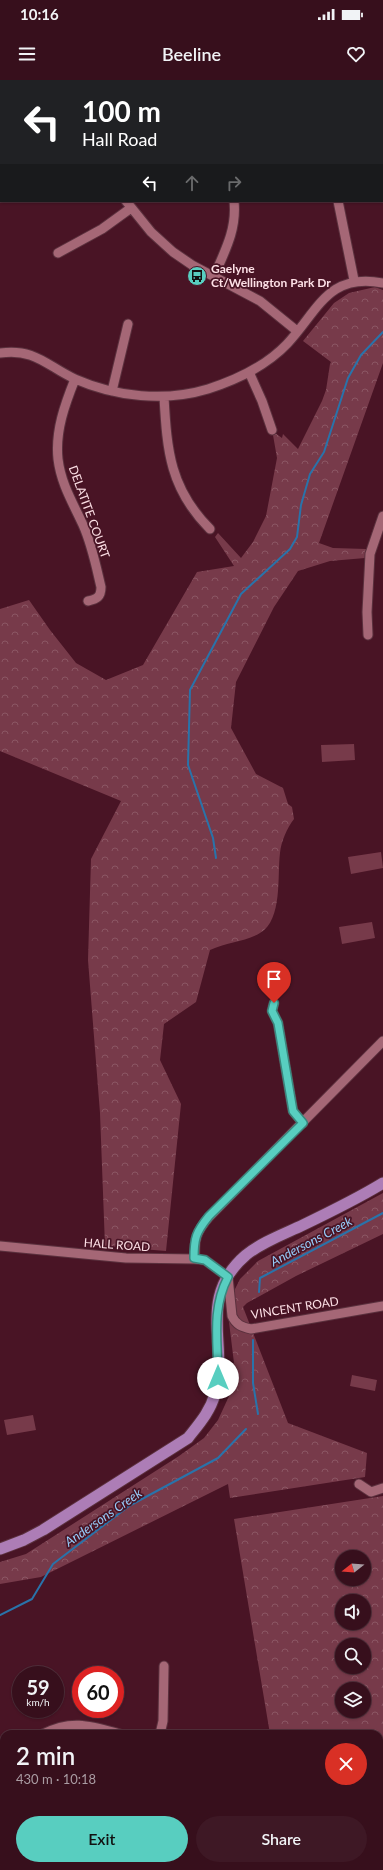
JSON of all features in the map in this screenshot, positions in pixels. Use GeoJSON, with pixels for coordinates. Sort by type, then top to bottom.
{"type":"FeatureCollection","features":[{"type":"Feature","properties":{"kind":"main road"},"geometry":{"type":"LineString","coordinates":[[0,1549],[24,1540],[43,1530],[188,1438],[210,1408],[215,1394],[218,1378],[216,1322],[218,1302],[221,1290],[228,1277],[246,1255],[265,1243],[343,1207],[383,1183]]}},
{"type":"Feature","properties":{"kind":"street"},"geometry":{"type":"LineString","coordinates":[[214,276],[233,230],[235,211],[234,202]]}},
{"type":"Feature","properties":{"kind":"street"},"geometry":{"type":"LineString","coordinates":[[338,202],[354,280]]}},
{"type":"Feature","properties":{"kind":"street"},"geometry":{"type":"LineString","coordinates":[[58,253],[102,229],[128,204],[151,232],[173,252],[192,265],[260,300],[297,331]]}},
{"type":"Feature","properties":{"kind":"street"},"geometry":{"type":"LineString","coordinates":[[0,353],[9,352],[32,356],[50,364],[75,379],[112,391],[164,397],[208,389],[248,372],[286,345],[322,301],[338,287],[354,280],[371,280],[383,283]]}},
{"type":"Feature","properties":{"kind":"street"},"geometry":{"type":"LineString","coordinates":[[112,391],[128,324]]}},
{"type":"Feature","properties":{"kind":"street"},"geometry":{"type":"LineString","coordinates":[[248,372],[262,401],[272,430]]}},
{"type":"Feature","properties":{"kind":"street","name":"DELATITE COURT"},"geometry":{"type":"LineString","coordinates":[[75,379],[64,405],[58,432],[58,459],[69,499],[89,541],[101,587],[101,593],[97,598],[88,601]]}},
{"type":"Feature","properties":{"kind":"street"},"geometry":{"type":"LineString","coordinates":[[164,397],[168,451],[174,473],[180,489],[197,516],[210,530]]}},
{"type":"Feature","properties":{"kind":"street"},"geometry":{"type":"LineString","coordinates":[[368,635],[367,612],[370,554],[383,516]]}},
{"type":"Feature","properties":{"kind":"street"},"geometry":{"type":"LineString","coordinates":[[270,1009],[278,1023],[293,1111],[303,1123]]}},
{"type":"Feature","properties":{"kind":"street"},"geometry":{"type":"LineString","coordinates":[[194,1258],[194,1245],[196,1237],[199,1229],[209,1216],[383,1041]]}},
{"type":"Feature","properties":{"kind":"street","name":"HALL ROAD"},"geometry":{"type":"LineString","coordinates":[[0,1246],[126,1258],[194,1258],[205,1260],[228,1277]]}},
{"type":"Feature","properties":{"kind":"street","name":"VINCENT ROAD"},"geometry":{"type":"LineString","coordinates":[[228,1277],[234,1322],[240,1326],[251,1329],[383,1306]]}},
{"type":"Feature","properties":{"kind":"street"},"geometry":{"type":"LineString","coordinates":[[359,1484],[371,1492],[383,1488]]}},
{"type":"Feature","properties":{"kind":"street"},"geometry":{"type":"LineString","coordinates":[[161,1730],[163,1721],[164,1666]]}},
{"type":"Feature","properties":{"kind":"street"},"geometry":{"type":"LineString","coordinates":[[50,1730],[67,1725],[85,1724],[106,1730]]}},
{"type":"Feature","properties":{"kind":"green space"},"geometry":{"type":"Polygon","coordinates":[[[375,287],[383,290],[383,363],[319,543],[333,548],[366,549],[365,558],[330,561],[298,571],[274,607],[236,682],[231,728],[256,774],[283,788],[288,804],[292,807],[294,819],[285,835],[281,849],[276,908],[267,927],[260,933],[210,950],[196,1002],[164,1024],[160,1060],[181,1104],[166,1251],[105,1246],[100,1113],[88,960],[91,859],[121,801],[0,751],[0,609],[29,600],[76,663],[106,680],[143,665],[197,572],[234,566],[215,537],[218,533],[241,558],[253,542],[266,516],[277,458],[273,435],[275,433],[282,438],[283,434],[298,449],[326,390],[331,362],[303,341],[334,303],[349,293],[375,287]]]}},
{"type":"Feature","properties":{"kind":"green space"},"geometry":{"type":"Polygon","coordinates":[[[354,744],[355,760],[322,762],[321,745],[354,744]]]}},
{"type":"Feature","properties":{"kind":"green space"},"geometry":{"type":"Polygon","coordinates":[[[381,852],[383,868],[351,874],[348,857],[381,852]]]}},
{"type":"Feature","properties":{"kind":"green space"},"geometry":{"type":"Polygon","coordinates":[[[372,922],[375,938],[342,944],[339,927],[372,922]]]}},
{"type":"Feature","properties":{"kind":"green space"},"geometry":{"type":"Polygon","coordinates":[[[383,1193],[383,1234],[296,1276],[247,1303],[243,1307],[288,1423],[367,1453],[365,1477],[230,1498],[228,1484],[41,1577],[0,1584],[0,1562],[26,1554],[179,1456],[204,1438],[218,1420],[230,1394],[234,1363],[229,1322],[235,1289],[240,1279],[258,1261],[383,1193]]]}},
{"type":"Feature","properties":{"kind":"green space"},"geometry":{"type":"Polygon","coordinates":[[[352,1375],[377,1380],[375,1391],[350,1386],[352,1375]]]}},
{"type":"Feature","properties":{"kind":"green space"},"geometry":{"type":"Polygon","coordinates":[[[33,1415],[36,1430],[7,1435],[4,1420],[33,1415]]]}},
{"type":"Feature","properties":{"kind":"green space"},"geometry":{"type":"Polygon","coordinates":[[[383,1496],[383,1730],[269,1730],[234,1519],[383,1496]]]}},
{"type":"Feature","properties":{"kind":"waterway"},"geometry":{"type":"LineString","coordinates":[[216,858],[213,838],[188,765],[190,690],[241,594],[290,549],[297,537],[301,505],[310,474],[324,452],[348,378],[361,355],[383,332]]}},
{"type":"Feature","properties":{"kind":"waterway","name":"Andersons Creek"},"geometry":{"type":"LineString","coordinates":[[259,1292],[260,1278],[383,1213]]}},
{"type":"Feature","properties":{"kind":"waterway","name":"Andersons Creek"},"geometry":{"type":"LineString","coordinates":[[253,1340],[253,1383],[258,1414]]}},
{"type":"Feature","properties":{"kind":"waterway","name":"Andersons Creek"},"geometry":{"type":"LineString","coordinates":[[0,1615],[32,1599],[53,1564],[129,1506],[218,1458],[246,1429]]}},
{"type":"Feature","properties":{"kind":"place","name":"Gaelyne Ct/Wellington Park Dr"},"geometry":{"type":"Point","coordinates":[197,276]}},
{"type":"Feature","properties":{"kind":"route"},"geometry":{"type":"LineString","coordinates":[[218,1378],[216,1322],[221,1290],[228,1277],[205,1260],[194,1258],[194,1245],[196,1237],[199,1229],[209,1216],[303,1123],[298,1119],[293,1111],[278,1023],[276,1016],[272,1011],[274,1003]]}}]}
